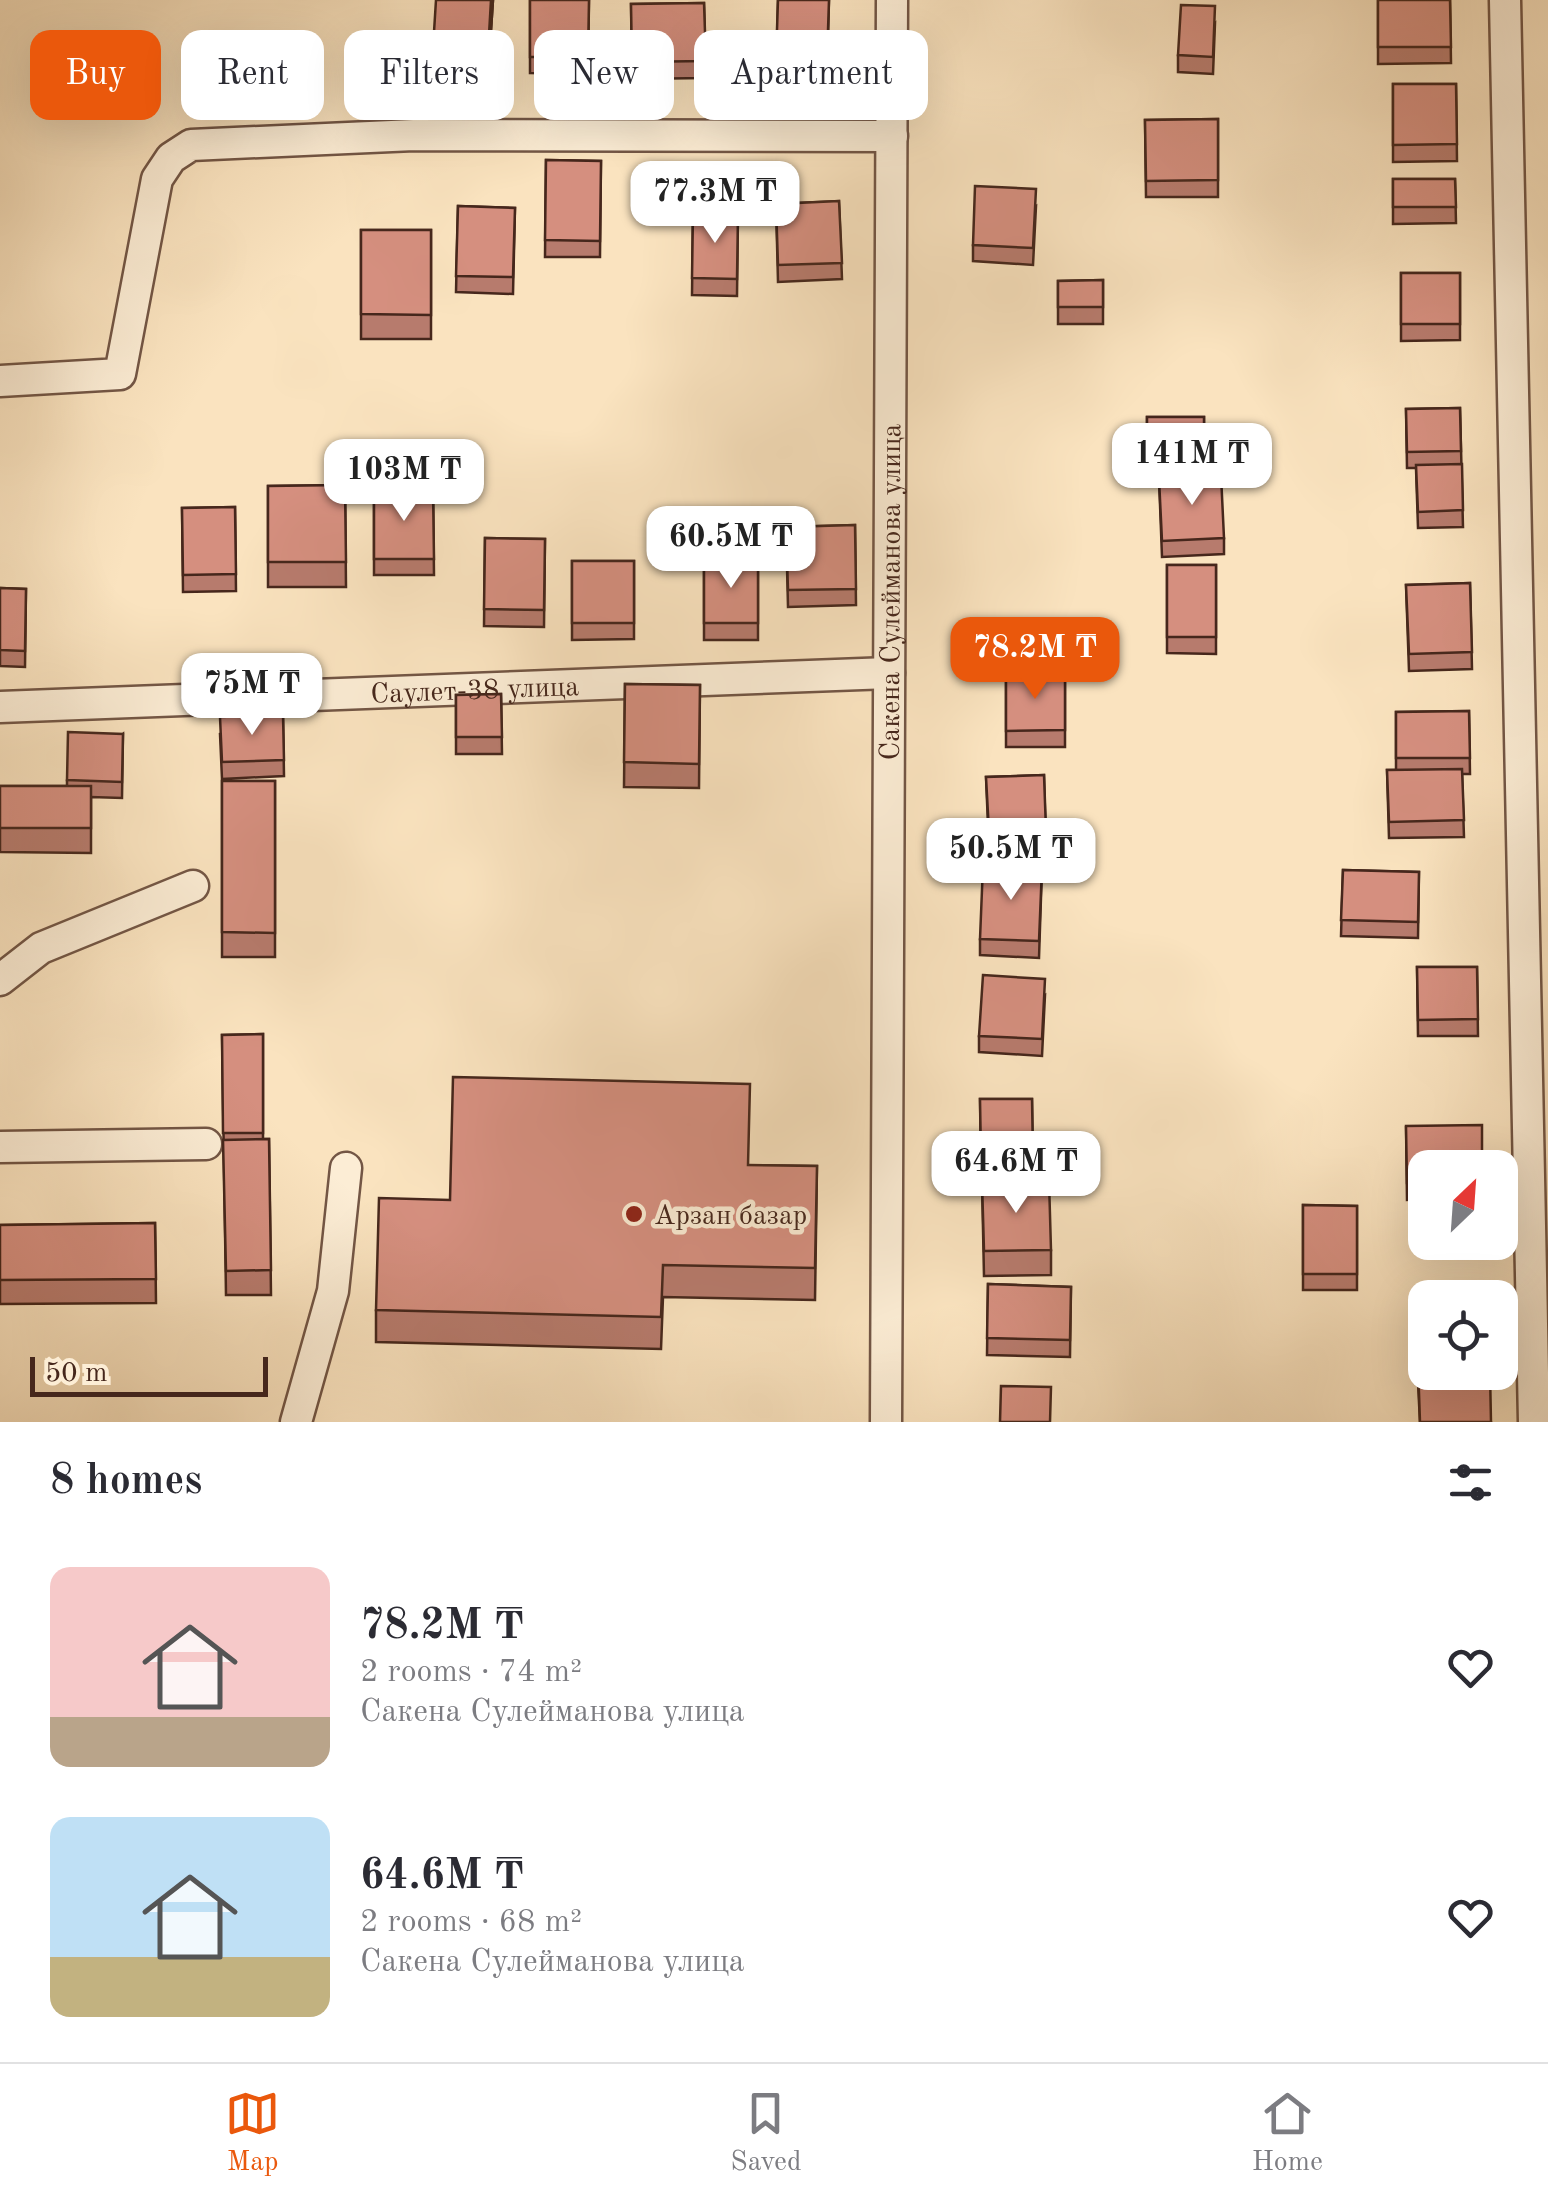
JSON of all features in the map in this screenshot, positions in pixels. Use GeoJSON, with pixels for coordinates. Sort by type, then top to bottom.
{"type":"FeatureCollection","features":[{"type":"Feature","properties":{"kind":"street","name":"Сакена Сулейманова улица"},"geometry":{"type":"LineString","coordinates":[[886,1422],[892,0]]}},
{"type":"Feature","properties":{"kind":"street"},"geometry":{"type":"LineString","coordinates":[[1505,0],[1534,1422]]}},
{"type":"Feature","properties":{"kind":"street"},"geometry":{"type":"LineString","coordinates":[[0,381],[120,374],[157,179],[171,158],[192,145],[414,135],[892,136]]}},
{"type":"Feature","properties":{"kind":"street","name":"Саулет-38 улица"},"geometry":{"type":"LineString","coordinates":[[0,707],[889,673]]}},
{"type":"Feature","properties":{"kind":"street"},"geometry":{"type":"LineString","coordinates":[[0,980],[41,948],[193,886]]}},
{"type":"Feature","properties":{"kind":"street"},"geometry":{"type":"LineString","coordinates":[[0,1147],[206,1144]]}},
{"type":"Feature","properties":{"kind":"street"},"geometry":{"type":"LineString","coordinates":[[296,1422],[333,1291],[346,1168]]}},
{"type":"Feature","properties":{"kind":"building"},"geometry":{"type":"Polygon","coordinates":[[[436,0],[491,0],[489,30],[434,30],[436,0]]]}},
{"type":"Feature","properties":{"kind":"building"},"geometry":{"type":"Polygon","coordinates":[[[530,0],[589,0],[588,30],[534,30],[534,57],[530,57],[530,0]]]}},
{"type":"Feature","properties":{"kind":"building"},"geometry":{"type":"Polygon","coordinates":[[[778,0],[829,0],[828,30],[777,30],[778,0]]]}},
{"type":"Feature","properties":{"kind":"building"},"geometry":{"type":"Polygon","coordinates":[[[1378,0],[1450,0],[1451,47],[1378,47],[1378,0]]]}},
{"type":"Feature","properties":{"kind":"building"},"geometry":{"type":"Polygon","coordinates":[[[704,3],[705,30],[694,30],[694,61],[674,61],[674,30],[631,30],[631,4],[704,3]]]}},
{"type":"Feature","properties":{"kind":"building"},"geometry":{"type":"Polygon","coordinates":[[[1181,5],[1215,6],[1213,57],[1178,55],[1181,5]]]}},
{"type":"Feature","properties":{"kind":"building"},"geometry":{"type":"Polygon","coordinates":[[[1393,84],[1456,84],[1457,144],[1393,145],[1393,84]]]}},
{"type":"Feature","properties":{"kind":"building"},"geometry":{"type":"Polygon","coordinates":[[[1218,119],[1218,180],[1146,181],[1145,120],[1218,119]]]}},
{"type":"Feature","properties":{"kind":"building"},"geometry":{"type":"Polygon","coordinates":[[[546,160],[601,161],[600,241],[545,240],[546,160]]]}},
{"type":"Feature","properties":{"kind":"building"},"geometry":{"type":"Polygon","coordinates":[[[1393,179],[1455,179],[1456,207],[1393,207],[1393,179]]]}},
{"type":"Feature","properties":{"kind":"building"},"geometry":{"type":"Polygon","coordinates":[[[975,186],[1036,189],[1033,248],[973,245],[975,186]]]}},
{"type":"Feature","properties":{"kind":"building"},"geometry":{"type":"Polygon","coordinates":[[[839,201],[842,263],[778,265],[776,204],[839,201]]]}},
{"type":"Feature","properties":{"kind":"building"},"geometry":{"type":"Polygon","coordinates":[[[458,206],[515,208],[513,277],[456,276],[458,206]]]}},
{"type":"Feature","properties":{"kind":"building"},"geometry":{"type":"Polygon","coordinates":[[[693,213],[738,214],[737,279],[692,278],[693,213]]]}},
{"type":"Feature","properties":{"kind":"building"},"geometry":{"type":"Polygon","coordinates":[[[361,230],[431,230],[431,315],[361,314],[361,230]]]}},
{"type":"Feature","properties":{"kind":"building"},"geometry":{"type":"Polygon","coordinates":[[[1401,273],[1460,273],[1460,324],[1401,324],[1401,273]]]}},
{"type":"Feature","properties":{"kind":"building"},"geometry":{"type":"Polygon","coordinates":[[[1103,280],[1103,307],[1058,307],[1058,281],[1103,280]]]}},
{"type":"Feature","properties":{"kind":"building"},"geometry":{"type":"Polygon","coordinates":[[[1460,408],[1461,451],[1407,452],[1406,409],[1460,408]]]}},
{"type":"Feature","properties":{"kind":"building"},"geometry":{"type":"Polygon","coordinates":[[[1147,417],[1204,417],[1204,462],[1147,462],[1147,417]]]}},
{"type":"Feature","properties":{"kind":"building"},"geometry":{"type":"Polygon","coordinates":[[[1462,464],[1463,510],[1418,512],[1416,465],[1462,464]]]}},
{"type":"Feature","properties":{"kind":"building"},"geometry":{"type":"Polygon","coordinates":[[[1221,475],[1224,538],[1162,541],[1159,478],[1221,475]]]}},
{"type":"Feature","properties":{"kind":"building"},"geometry":{"type":"Polygon","coordinates":[[[345,485],[346,562],[268,562],[268,486],[345,485]]]}},
{"type":"Feature","properties":{"kind":"building"},"geometry":{"type":"Polygon","coordinates":[[[374,488],[433,488],[434,559],[374,559],[374,488]]]}},
{"type":"Feature","properties":{"kind":"building"},"geometry":{"type":"Polygon","coordinates":[[[235,507],[236,574],[183,575],[182,508],[235,507]]]}},
{"type":"Feature","properties":{"kind":"building"},"geometry":{"type":"Polygon","coordinates":[[[855,525],[856,589],[788,590],[786,527],[855,525]]]}},
{"type":"Feature","properties":{"kind":"building"},"geometry":{"type":"Polygon","coordinates":[[[485,538],[545,539],[544,610],[484,609],[485,538]]]}},
{"type":"Feature","properties":{"kind":"building"},"geometry":{"type":"Polygon","coordinates":[[[704,559],[758,559],[758,623],[704,623],[704,559]]]}},
{"type":"Feature","properties":{"kind":"building"},"geometry":{"type":"Polygon","coordinates":[[[572,561],[634,561],[634,623],[572,623],[572,561]]]}},
{"type":"Feature","properties":{"kind":"building"},"geometry":{"type":"Polygon","coordinates":[[[1167,565],[1216,565],[1216,637],[1167,637],[1167,565]]]}},
{"type":"Feature","properties":{"kind":"building"},"geometry":{"type":"Polygon","coordinates":[[[1470,583],[1472,652],[1409,654],[1406,585],[1470,583]]]}},
{"type":"Feature","properties":{"kind":"building"},"geometry":{"type":"Polygon","coordinates":[[[0,588],[26,589],[25,651],[0,650],[0,588]]]}},
{"type":"Feature","properties":{"kind":"building"},"geometry":{"type":"Polygon","coordinates":[[[1006,674],[1065,674],[1065,730],[1006,731],[1006,674]]]}},
{"type":"Feature","properties":{"kind":"building"},"geometry":{"type":"Polygon","coordinates":[[[625,684],[700,685],[699,764],[624,762],[625,684]]]}},
{"type":"Feature","properties":{"kind":"building"},"geometry":{"type":"Polygon","coordinates":[[[501,694],[502,737],[456,737],[456,695],[501,694]]]}},
{"type":"Feature","properties":{"kind":"building"},"geometry":{"type":"Polygon","coordinates":[[[1469,711],[1470,758],[1396,758],[1396,712],[1469,711]]]}},
{"type":"Feature","properties":{"kind":"building"},"geometry":{"type":"Polygon","coordinates":[[[283,715],[284,760],[222,762],[220,717],[283,715]]]}},
{"type":"Feature","properties":{"kind":"building"},"geometry":{"type":"Polygon","coordinates":[[[68,732],[123,734],[122,782],[67,780],[68,732]]]}},
{"type":"Feature","properties":{"kind":"building"},"geometry":{"type":"Polygon","coordinates":[[[1462,769],[1464,820],[1389,822],[1387,770],[1462,769]]]}},
{"type":"Feature","properties":{"kind":"building"},"geometry":{"type":"Polygon","coordinates":[[[1044,775],[1046,830],[989,832],[986,777],[1044,775]]]}},
{"type":"Feature","properties":{"kind":"building"},"geometry":{"type":"Polygon","coordinates":[[[222,781],[275,781],[275,933],[222,932],[222,781]]]}},
{"type":"Feature","properties":{"kind":"building"},"geometry":{"type":"Polygon","coordinates":[[[0,786],[91,786],[91,828],[0,828],[0,786]]]}},
{"type":"Feature","properties":{"kind":"building"},"geometry":{"type":"Polygon","coordinates":[[[983,865],[1042,867],[1039,941],[980,939],[983,865]]]}},
{"type":"Feature","properties":{"kind":"building"},"geometry":{"type":"Polygon","coordinates":[[[1343,870],[1419,872],[1418,922],[1341,920],[1343,870]]]}},
{"type":"Feature","properties":{"kind":"building"},"geometry":{"type":"Polygon","coordinates":[[[1417,967],[1477,967],[1478,1019],[1418,1020],[1417,967]]]}},
{"type":"Feature","properties":{"kind":"building"},"geometry":{"type":"Polygon","coordinates":[[[983,975],[1045,979],[1042,1039],[979,1036],[983,975]]]}},
{"type":"Feature","properties":{"kind":"building"},"geometry":{"type":"Polygon","coordinates":[[[263,1034],[263,1133],[223,1133],[222,1035],[263,1034]]]}},
{"type":"Feature","properties":{"kind":"building","name":"Арзан базар"},"geometry":{"type":"Polygon","coordinates":[[[453,1077],[750,1084],[748,1165],[817,1166],[815,1268],[663,1265],[661,1317],[376,1310],[379,1198],[450,1200],[453,1077]]]}},
{"type":"Feature","properties":{"kind":"building"},"geometry":{"type":"Polygon","coordinates":[[[980,1099],[1032,1099],[1033,1157],[981,1157],[980,1099]]]}},
{"type":"Feature","properties":{"kind":"building"},"geometry":{"type":"Polygon","coordinates":[[[1482,1125],[1482,1150],[1408,1150],[1407,1183],[1406,1126],[1482,1125]]]}},
{"type":"Feature","properties":{"kind":"building"},"geometry":{"type":"Polygon","coordinates":[[[269,1139],[271,1270],[226,1271],[223,1140],[269,1139]]]}},
{"type":"Feature","properties":{"kind":"building"},"geometry":{"type":"Polygon","coordinates":[[[1049,1180],[1051,1250],[984,1251],[982,1181],[1049,1180]]]}},
{"type":"Feature","properties":{"kind":"building"},"geometry":{"type":"Polygon","coordinates":[[[1303,1205],[1357,1206],[1357,1274],[1303,1274],[1303,1205]]]}},
{"type":"Feature","properties":{"kind":"building"},"geometry":{"type":"Polygon","coordinates":[[[155,1223],[156,1279],[0,1280],[0,1225],[155,1223]]]}},
{"type":"Feature","properties":{"kind":"building"},"geometry":{"type":"Polygon","coordinates":[[[988,1284],[1071,1287],[1070,1340],[987,1338],[988,1284]]]}},
{"type":"Feature","properties":{"kind":"building"},"geometry":{"type":"Polygon","coordinates":[[[1001,1386],[1051,1387],[1050,1422],[1000,1422],[1001,1386]]]}},
{"type":"Feature","properties":{"kind":"building"},"geometry":{"type":"Polygon","coordinates":[[[1419,1390],[1490,1390],[1491,1422],[1420,1422],[1419,1390]]]}},
{"type":"Feature","properties":{"kind":"place","name":"Арзан базар"},"geometry":{"type":"Point","coordinates":[634,1214]}}]}
